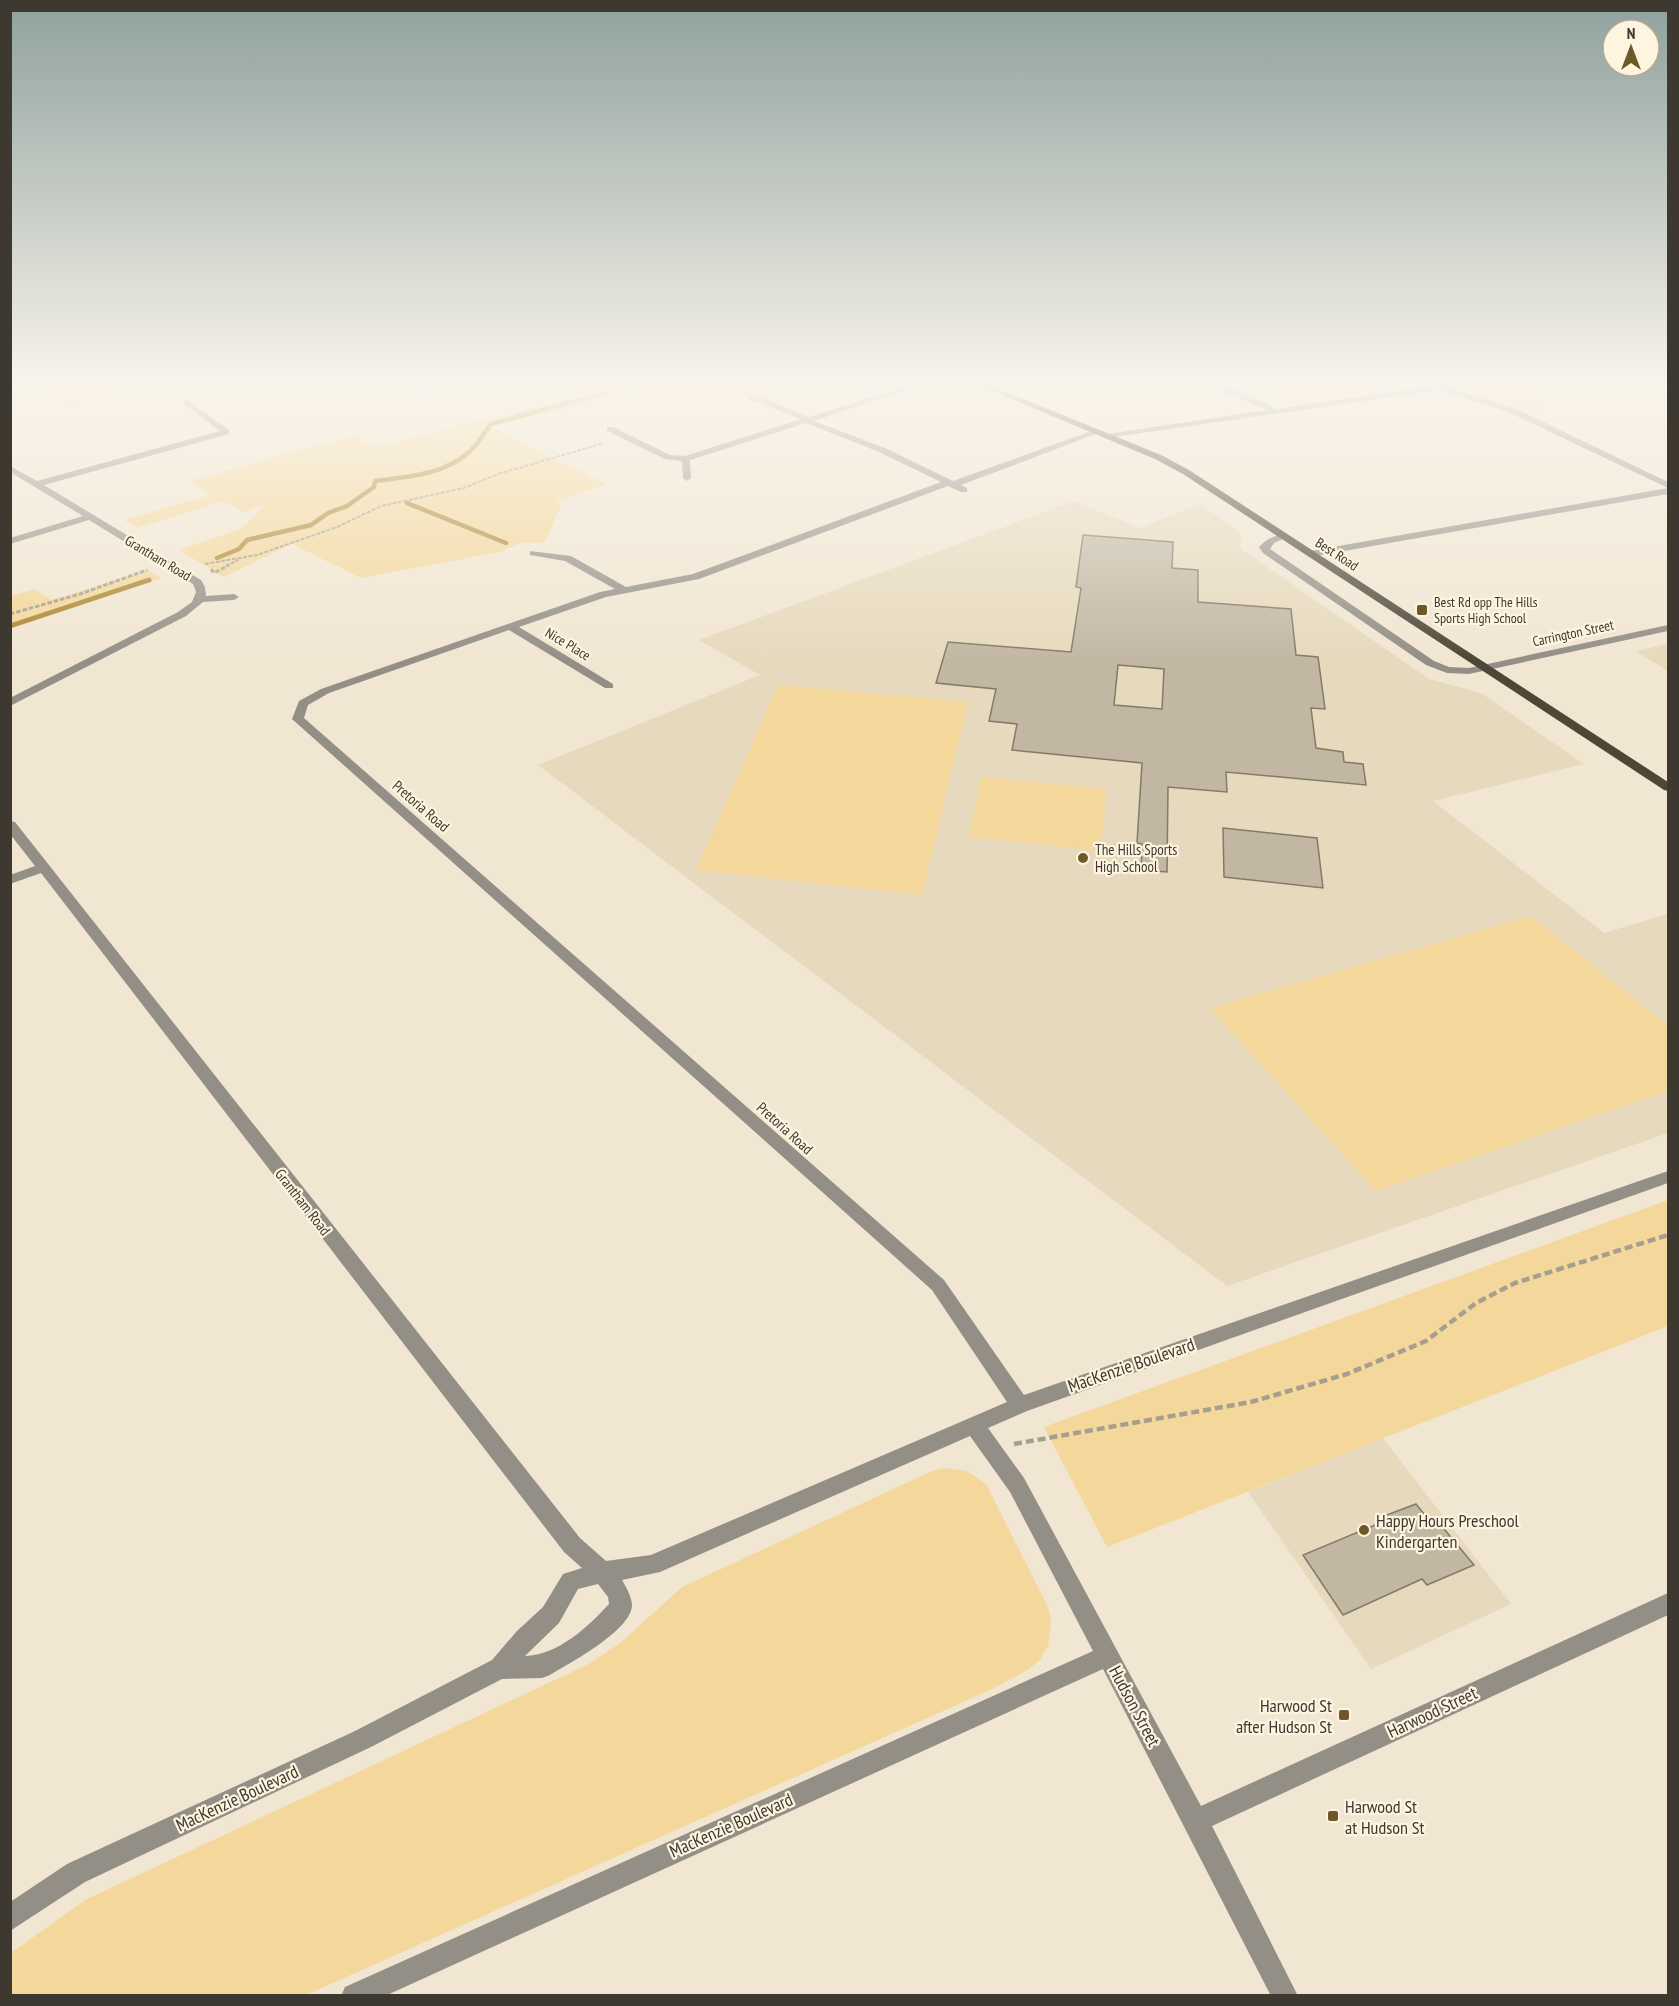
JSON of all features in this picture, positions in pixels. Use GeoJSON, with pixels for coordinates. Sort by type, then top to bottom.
{"type":"FeatureCollection","features":[{"type":"Feature","properties":{"kind":"main road","name":"Best Road"},"geometry":{"type":"LineString","coordinates":[[1190,475],[1668,787]]}},
{"type":"Feature","properties":{"kind":"street","name":"Grantham Road"},"geometry":{"type":"LineString","coordinates":[[21,475],[196,582],[202,589],[201,598]]}},
{"type":"Feature","properties":{"kind":"street"},"geometry":{"type":"LineString","coordinates":[[36,484],[70,475]]}},
{"type":"Feature","properties":{"kind":"street"},"geometry":{"type":"LineString","coordinates":[[931,475],[964,490]]}},
{"type":"Feature","properties":{"kind":"street","name":"Pretoria Road"},"geometry":{"type":"LineString","coordinates":[[976,475],[695,577],[622,589],[325,691],[303,704],[298,719],[938,1285],[1020,1405]]}},
{"type":"Feature","properties":{"kind":"street"},"geometry":{"type":"LineString","coordinates":[[1646,475],[1668,485]]}},
{"type":"Feature","properties":{"kind":"street"},"geometry":{"type":"LineString","coordinates":[[1310,554],[1668,491]]}},
{"type":"Feature","properties":{"kind":"street"},"geometry":{"type":"LineString","coordinates":[[10,541],[91,517]]}},
{"type":"Feature","properties":{"kind":"street","name":"Carrington Street"},"geometry":{"type":"LineString","coordinates":[[1284,536],[1267,543],[1264,547],[1266,551],[1430,663],[1458,671],[1484,668],[1668,628]]}},
{"type":"Feature","properties":{"kind":"street"},"geometry":{"type":"LineString","coordinates":[[533,553],[568,558],[622,589]]}},
{"type":"Feature","properties":{"kind":"street","name":"Grantham Road"},"geometry":{"type":"LineString","coordinates":[[10,703],[182,614],[201,598],[234,597]]}},
{"type":"Feature","properties":{"kind":"street","name":"Nice Place"},"geometry":{"type":"LineString","coordinates":[[511,627],[609,686]]}},
{"type":"Feature","properties":{"kind":"street","name":"Grantham Road"},"geometry":{"type":"LineString","coordinates":[[10,825],[572,1545],[603,1572]]}},
{"type":"Feature","properties":{"kind":"street"},"geometry":{"type":"LineString","coordinates":[[10,880],[43,868]]}},
{"type":"Feature","properties":{"kind":"street","name":"MacKenzie Boulevard"},"geometry":{"type":"LineString","coordinates":[[10,1918],[76,1873],[363,1739],[500,1668],[525,1639],[551,1615],[571,1581],[603,1572],[652,1565],[1020,1405],[1668,1177]]}},
{"type":"Feature","properties":{"kind":"street","name":"Hudson Street"},"geometry":{"type":"LineString","coordinates":[[973,1424],[1017,1485],[1196,1821],[1285,1995]]}},
{"type":"Feature","properties":{"kind":"street","name":"MacKenzie Boulevard"},"geometry":{"type":"LineString","coordinates":[[500,1668],[542,1667],[595,1636],[621,1607],[621,1599],[603,1572]]}},
{"type":"Feature","properties":{"kind":"street","name":"Harwood Street"},"geometry":{"type":"LineString","coordinates":[[1196,1821],[1668,1604]]}},
{"type":"Feature","properties":{"kind":"street","name":"MacKenzie Boulevard"},"geometry":{"type":"LineString","coordinates":[[354,1995],[1108,1655]]}},
{"type":"Feature","properties":{"kind":"path"},"geometry":{"type":"LineString","coordinates":[[181,573],[205,564],[241,558],[338,527],[381,506],[464,488],[497,475]]}},
{"type":"Feature","properties":{"kind":"path"},"geometry":{"type":"LineString","coordinates":[[205,564],[214,573],[241,558]]}},
{"type":"Feature","properties":{"kind":"path"},"geometry":{"type":"LineString","coordinates":[[10,614],[80,594],[166,563]]}},
{"type":"Feature","properties":{"kind":"path"},"geometry":{"type":"LineString","coordinates":[[992,1448],[1251,1402],[1347,1374],[1426,1341],[1476,1303],[1515,1283],[1668,1235]]}},
{"type":"Feature","properties":{"kind":"shaded area"},"geometry":{"type":"Polygon","coordinates":[[[213,475],[587,475],[606,484],[557,501],[561,506],[544,543],[523,542],[500,552],[361,578],[292,544],[224,577],[179,550],[240,529],[266,504],[243,512],[223,501],[137,528],[124,520],[210,495],[190,481],[213,475]]]}},
{"type":"Feature","properties":{"kind":"shaded area","name":"The Hills Sports High School"},"geometry":{"type":"Polygon","coordinates":[[[1074,501],[1140,528],[1200,504],[1240,531],[1241,549],[1429,679],[1481,693],[1584,764],[1433,801],[1604,933],[1668,914],[1668,1133],[1227,1286],[538,765],[760,675],[699,640],[1074,501]]]}},
{"type":"Feature","properties":{"kind":"shaded area"},"geometry":{"type":"Polygon","coordinates":[[[148,570],[161,578],[11,628],[11,596],[34,589],[52,600],[148,570]]]}},
{"type":"Feature","properties":{"kind":"shaded area"},"geometry":{"type":"Polygon","coordinates":[[[1668,644],[1668,671],[1636,651],[1668,644]]]}},
{"type":"Feature","properties":{"kind":"shaded area"},"geometry":{"type":"Polygon","coordinates":[[[778,685],[968,702],[922,895],[696,870],[778,685]]]}},
{"type":"Feature","properties":{"kind":"shaded area"},"geometry":{"type":"Polygon","coordinates":[[[981,777],[1106,789],[1101,851],[969,837],[981,777]]]}},
{"type":"Feature","properties":{"kind":"shaded area"},"geometry":{"type":"Polygon","coordinates":[[[1531,916],[1668,1026],[1668,1091],[1376,1191],[1210,1008],[1531,916]]]}},
{"type":"Feature","properties":{"kind":"shaded area"},"geometry":{"type":"Polygon","coordinates":[[[1668,1200],[1668,1326],[1107,1547],[1044,1427],[1668,1200]]]}},
{"type":"Feature","properties":{"kind":"shaded area","name":"Happy Hours Preschool Kindergarten"},"geometry":{"type":"Polygon","coordinates":[[[1383,1438],[1511,1604],[1371,1669],[1248,1492],[1383,1438]]]}},
{"type":"Feature","properties":{"kind":"shaded area"},"geometry":{"type":"Polygon","coordinates":[[[945,1468],[967,1471],[986,1484],[1048,1607],[1051,1622],[1048,1646],[1039,1661],[1026,1671],[990,1690],[306,1995],[11,1995],[11,1953],[85,1900],[589,1664],[619,1644],[682,1587],[932,1471],[945,1468]]]}},
{"type":"Feature","properties":{"kind":"building"},"geometry":{"type":"Polygon","coordinates":[[[1083,535],[1173,542],[1172,568],[1198,570],[1198,602],[1291,609],[1296,655],[1318,657],[1325,709],[1311,708],[1316,748],[1343,752],[1344,762],[1363,764],[1366,785],[1226,772],[1227,792],[1168,787],[1167,872],[1141,870],[1142,844],[1137,843],[1142,763],[1012,750],[1017,724],[989,721],[996,689],[936,683],[948,642],[1071,652],[1081,588],[1076,587],[1083,535]],[[1118,665],[1114,705],[1162,709],[1164,669],[1118,665]]]}},
{"type":"Feature","properties":{"kind":"building"},"geometry":{"type":"Polygon","coordinates":[[[1223,828],[1317,838],[1323,888],[1224,877],[1223,828]]]}},
{"type":"Feature","properties":{"kind":"building"},"geometry":{"type":"Polygon","coordinates":[[[1416,1504],[1429,1520],[1435,1518],[1474,1565],[1427,1585],[1422,1579],[1343,1615],[1303,1555],[1387,1520],[1384,1516],[1416,1504]]]}},
{"type":"Feature","properties":{"kind":"waterway"},"geometry":{"type":"LineString","coordinates":[[217,558],[239,549],[247,540],[311,525],[328,513],[347,506],[374,487],[375,481],[420,475]]}},
{"type":"Feature","properties":{"kind":"waterway"},"geometry":{"type":"LineString","coordinates":[[407,503],[506,543]]}},
{"type":"Feature","properties":{"kind":"waterway"},"geometry":{"type":"LineString","coordinates":[[10,626],[149,580]]}},
{"type":"Feature","properties":{"kind":"place","name":"Best Rd opp The Hills Sports High School"},"geometry":{"type":"Point","coordinates":[1422,610]}},
{"type":"Feature","properties":{"kind":"place","name":"The Hills Sports High School"},"geometry":{"type":"Point","coordinates":[1083,858]}},
{"type":"Feature","properties":{"kind":"place","name":"Happy Hours Preschool Kindergarten"},"geometry":{"type":"Point","coordinates":[1364,1530]}},
{"type":"Feature","properties":{"kind":"place","name":"Harwood St after Hudson St"},"geometry":{"type":"Point","coordinates":[1344,1715]}},
{"type":"Feature","properties":{"kind":"place","name":"Harwood St at Hudson St"},"geometry":{"type":"Point","coordinates":[1333,1816]}}]}
